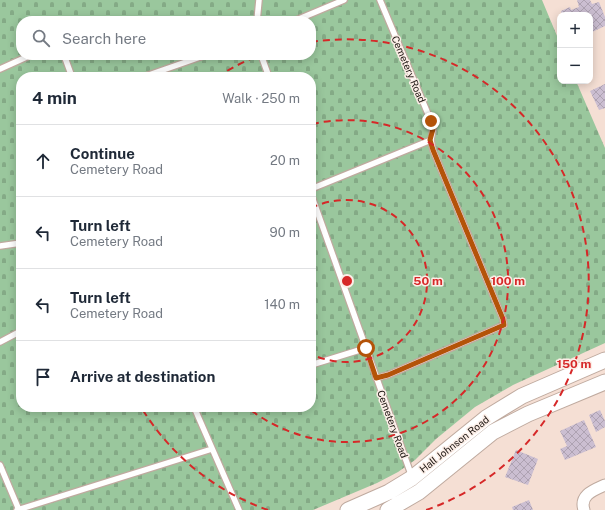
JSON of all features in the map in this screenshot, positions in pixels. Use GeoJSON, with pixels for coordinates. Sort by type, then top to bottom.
{"type":"FeatureCollection","features":[{"type":"Feature","properties":{"kind":"main road","name":"Hall Johnson Road"},"geometry":{"type":"LineString","coordinates":[[348,510],[389,492],[412,478],[486,418],[522,396],[605,360]]}},
{"type":"Feature","properties":{"kind":"main road","name":"Hall Johnson Road"},"geometry":{"type":"LineString","coordinates":[[388,510],[419,492],[493,432],[528,414],[605,382]]}},
{"type":"Feature","properties":{"kind":"street"},"geometry":{"type":"LineString","coordinates":[[584,510],[584,499],[586,495],[605,486]]}},
{"type":"Feature","properties":{"kind":"lane"},"geometry":{"type":"LineString","coordinates":[[257,16],[259,0]]}},
{"type":"Feature","properties":{"kind":"lane"},"geometry":{"type":"LineString","coordinates":[[306,16],[344,0]]}},
{"type":"Feature","properties":{"kind":"lane","name":"Cemetery Road"},"geometry":{"type":"LineString","coordinates":[[376,378],[388,375],[504,325],[503,319],[433,150],[430,140],[433,129],[431,121],[380,0]]}},
{"type":"Feature","properties":{"kind":"lane"},"geometry":{"type":"LineString","coordinates":[[0,69],[20,60]]}},
{"type":"Feature","properties":{"kind":"lane"},"geometry":{"type":"LineString","coordinates":[[66,60],[70,72]]}},
{"type":"Feature","properties":{"kind":"lane"},"geometry":{"type":"LineString","coordinates":[[157,72],[192,60]]}},
{"type":"Feature","properties":{"kind":"lane"},"geometry":{"type":"LineString","coordinates":[[263,60],[267,72]]}},
{"type":"Feature","properties":{"kind":"lane"},"geometry":{"type":"LineString","coordinates":[[316,187],[430,140]]}},
{"type":"Feature","properties":{"kind":"lane","name":"Cemetery Road"},"geometry":{"type":"LineString","coordinates":[[316,208],[412,478],[419,492]]}},
{"type":"Feature","properties":{"kind":"lane"},"geometry":{"type":"LineString","coordinates":[[0,246],[16,244]]}},
{"type":"Feature","properties":{"kind":"lane"},"geometry":{"type":"LineString","coordinates":[[0,342],[16,334]]}},
{"type":"Feature","properties":{"kind":"lane"},"geometry":{"type":"LineString","coordinates":[[316,363],[366,348]]}},
{"type":"Feature","properties":{"kind":"lane"},"geometry":{"type":"LineString","coordinates":[[196,412],[239,510]]}},
{"type":"Feature","properties":{"kind":"lane"},"geometry":{"type":"LineString","coordinates":[[0,465],[18,510],[212,448]]}},
{"type":"Feature","properties":{"kind":"green space"},"geometry":{"type":"Polygon","coordinates":[[[0,0],[542,0],[557,36],[557,84],[577,84],[605,148],[605,343],[513,385],[475,407],[436,439],[415,460],[398,472],[377,483],[313,510],[0,510],[0,0]]]}},
{"type":"Feature","properties":{"kind":"building"},"geometry":{"type":"Polygon","coordinates":[[[577,0],[590,0],[592,4],[599,2],[605,17],[605,26],[593,32],[593,12],[561,12],[570,7],[571,10],[579,7],[577,0]]]}},
{"type":"Feature","properties":{"kind":"building"},"geometry":{"type":"Polygon","coordinates":[[[605,84],[605,108],[599,110],[590,91],[605,84]]]}},
{"type":"Feature","properties":{"kind":"building"},"geometry":{"type":"Polygon","coordinates":[[[600,410],[605,421],[605,427],[596,432],[589,415],[600,410]]]}},
{"type":"Feature","properties":{"kind":"building"},"geometry":{"type":"Polygon","coordinates":[[[584,420],[596,447],[565,460],[560,449],[567,446],[560,431],[584,420]]]}},
{"type":"Feature","properties":{"kind":"building"},"geometry":{"type":"Polygon","coordinates":[[[516,450],[538,459],[528,485],[505,477],[516,450]]]}},
{"type":"Feature","properties":{"kind":"building"},"geometry":{"type":"Polygon","coordinates":[[[529,500],[533,510],[513,510],[512,507],[529,500]]]}},
{"type":"Feature","properties":{"kind":"route"},"geometry":{"type":"LineString","coordinates":[[366,348],[376,378],[388,375],[504,325],[503,319],[433,150],[430,140],[433,129],[431,121]]}}]}
